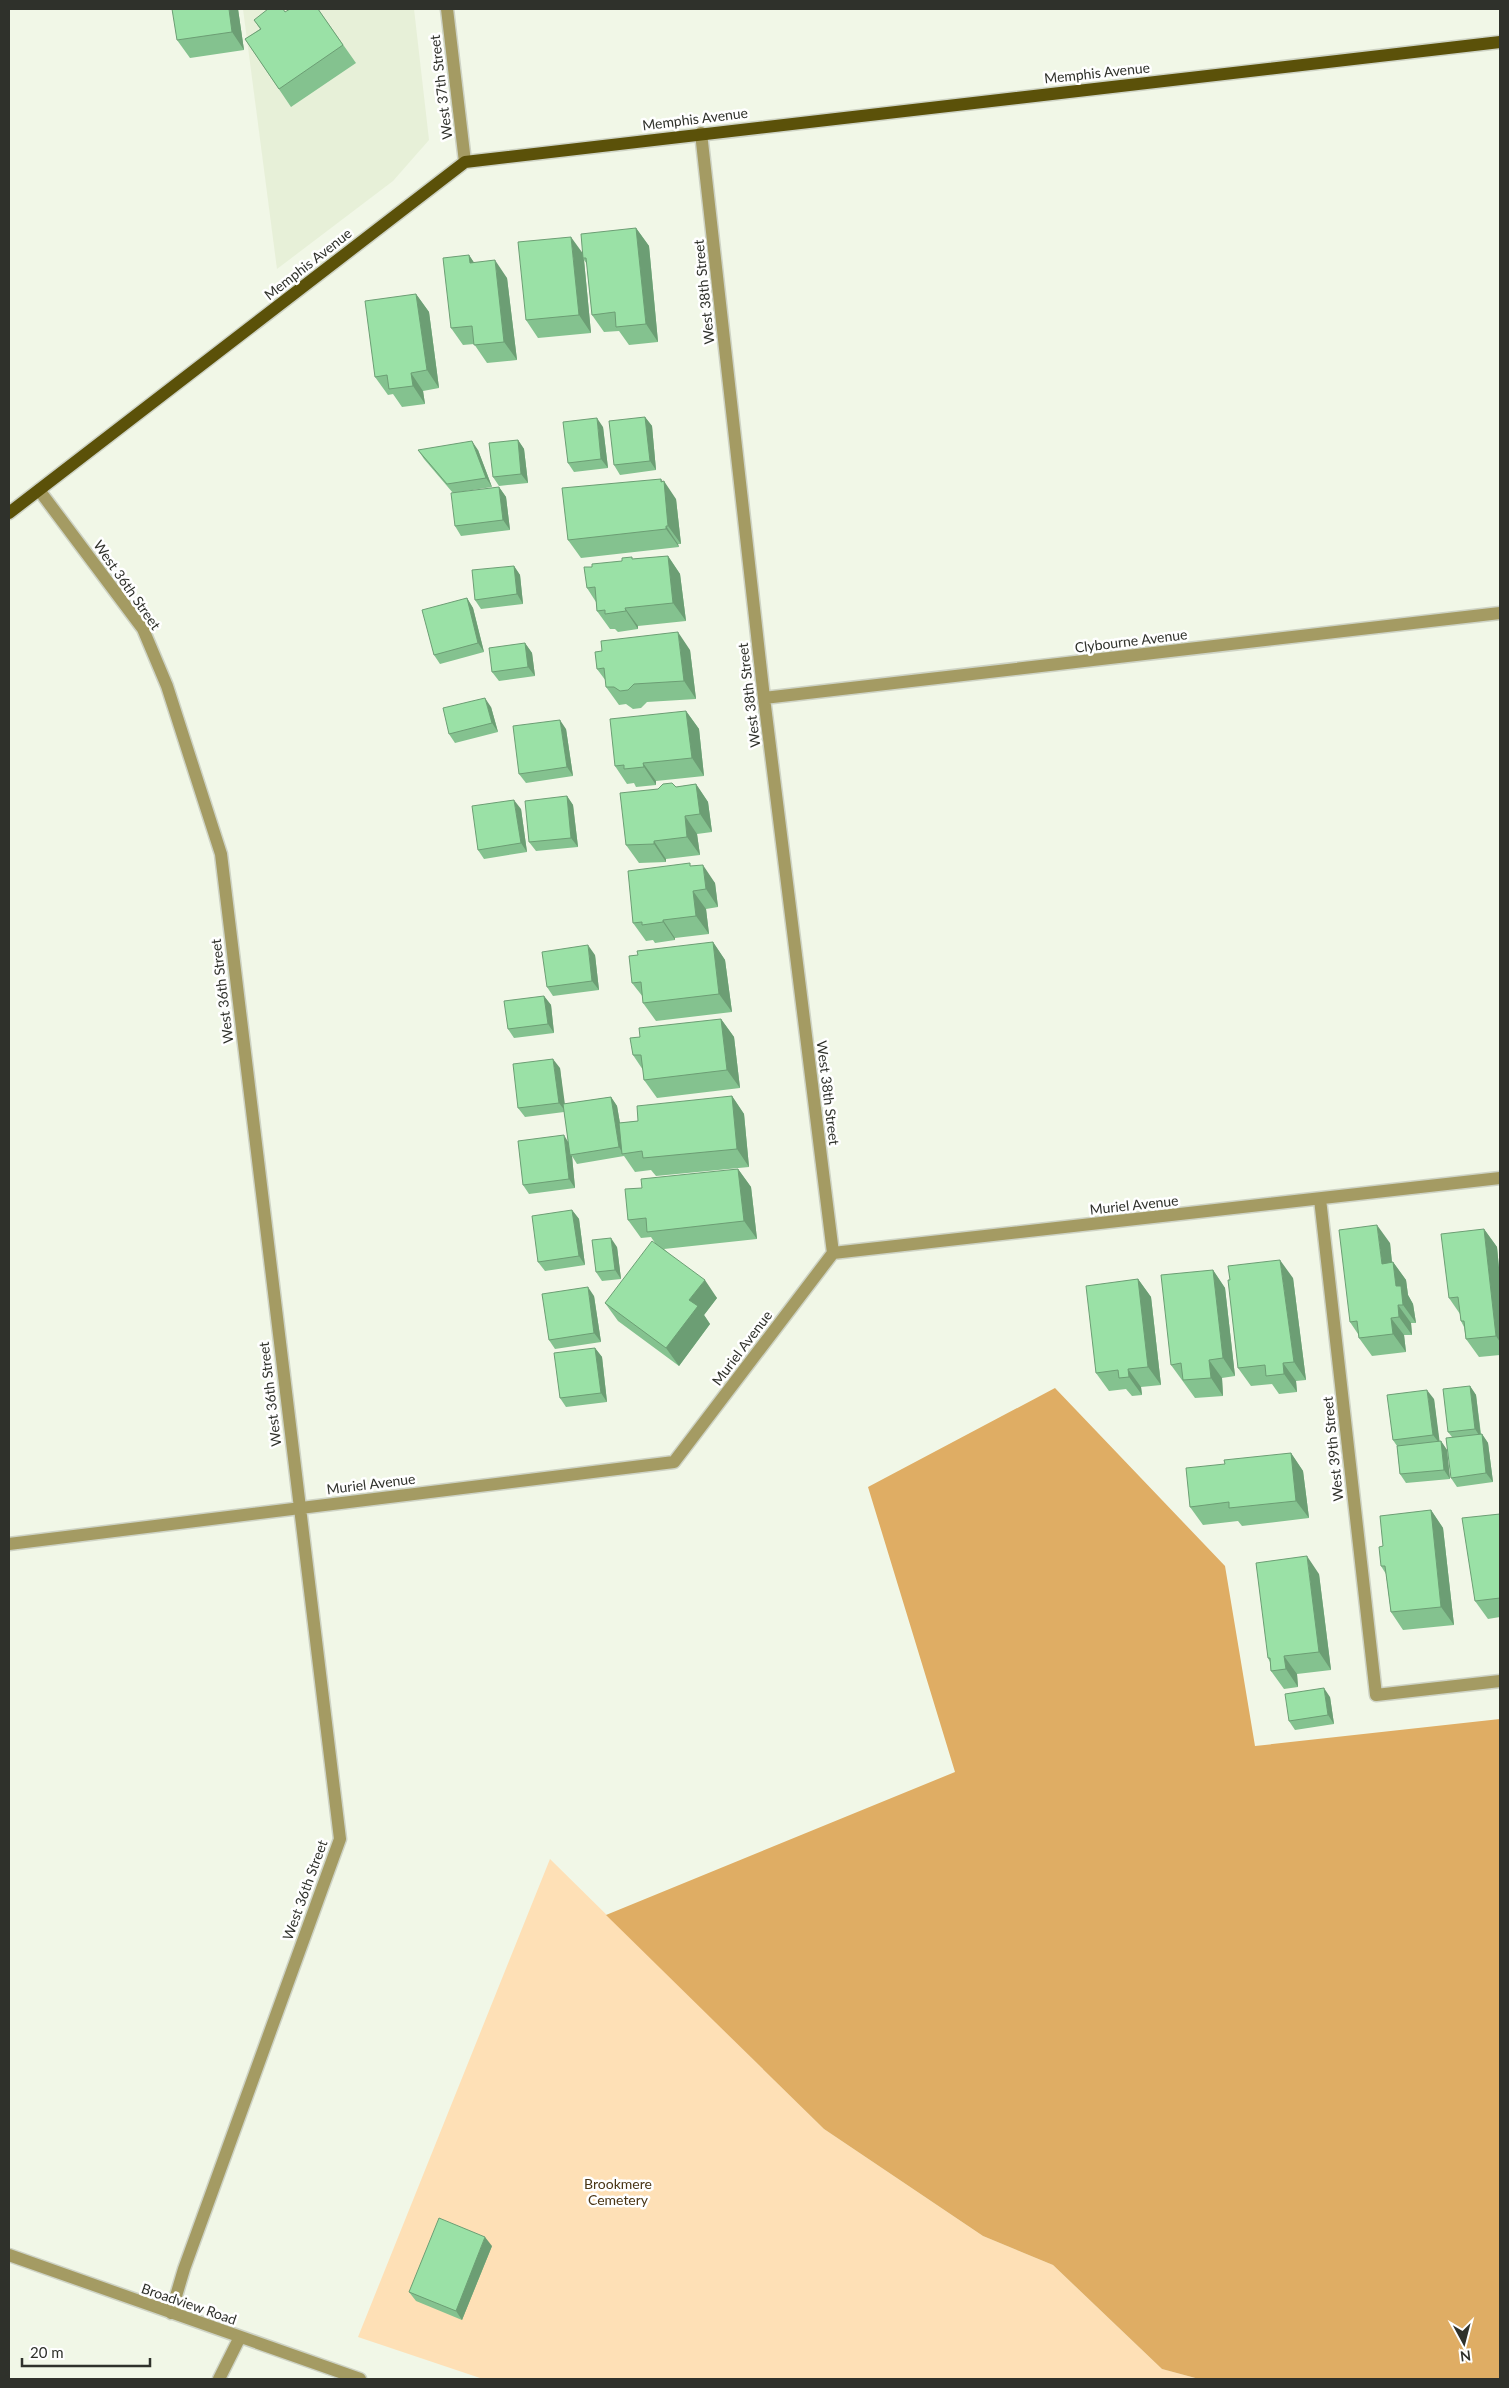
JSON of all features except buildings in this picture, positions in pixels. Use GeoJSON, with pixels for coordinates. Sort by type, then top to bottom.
{"type":"FeatureCollection","features":[{"type":"Feature","properties":{"kind":"main road","name":"Memphis Avenue"},"geometry":{"type":"LineString","coordinates":[[9,513],[466,162],[701,133],[1500,42]]}},
{"type":"Feature","properties":{"kind":"street","name":"West 37th Street"},"geometry":{"type":"LineString","coordinates":[[447,9],[466,162]]}},
{"type":"Feature","properties":{"kind":"street","name":"West 38th Street"},"geometry":{"type":"LineString","coordinates":[[701,133],[764,698],[832,1253]]}},
{"type":"Feature","properties":{"kind":"street","name":"West 36th Street"},"geometry":{"type":"LineString","coordinates":[[38,490],[143,629],[167,686],[221,854],[340,1839],[184,2269],[171,2313]]}},
{"type":"Feature","properties":{"kind":"street","name":"Clybourne Avenue"},"geometry":{"type":"LineString","coordinates":[[764,698],[1500,614]]}},
{"type":"Feature","properties":{"kind":"street","name":"Muriel Avenue"},"geometry":{"type":"LineString","coordinates":[[9,1544],[674,1462],[832,1253],[1500,1178]]}},
{"type":"Feature","properties":{"kind":"street","name":"West 39th Street"},"geometry":{"type":"LineString","coordinates":[[1320,1199],[1376,1695],[1500,1681]]}},
{"type":"Feature","properties":{"kind":"street","name":"Broadview Road"},"geometry":{"type":"LineString","coordinates":[[9,2255],[360,2379]]}},
{"type":"Feature","properties":{"kind":"street"},"geometry":{"type":"LineString","coordinates":[[219,2379],[240,2337]]}},
{"type":"Feature","properties":{"kind":"shaded area"},"geometry":{"type":"Polygon","coordinates":[[[243,9],[414,9],[429,140],[393,181],[277,269],[243,9]]]}},
{"type":"Feature","properties":{"kind":"shaded area"},"geometry":{"type":"Polygon","coordinates":[[[1055,1388],[1225,1566],[1255,1746],[1500,1719],[1500,2379],[1199,2379],[1162,2369],[1053,2265],[983,2236],[824,2129],[606,1915],[955,1772],[868,1487],[1055,1388]]]}},
{"type":"Feature","properties":{"kind":"green space","name":"Brookmere Cemetery"},"geometry":{"type":"Polygon","coordinates":[[[550,1859],[824,2129],[983,2236],[1053,2265],[1162,2369],[1199,2379],[483,2379],[358,2337],[550,1859]]]}}]}
